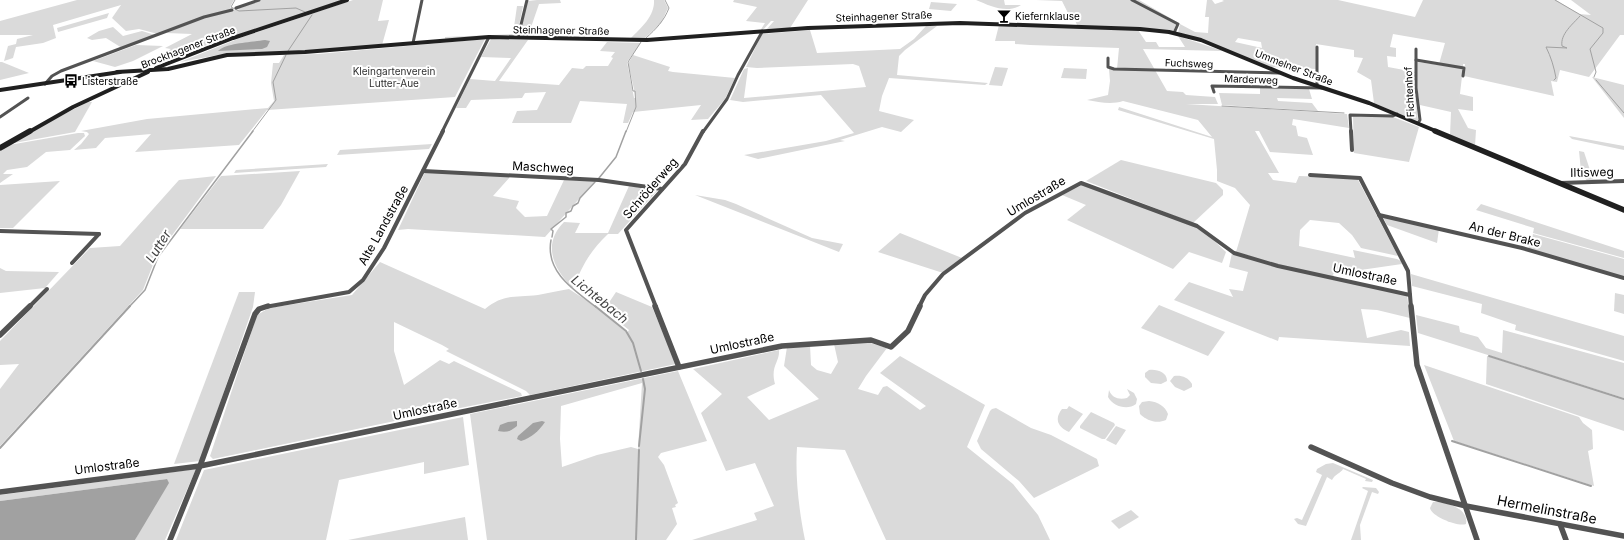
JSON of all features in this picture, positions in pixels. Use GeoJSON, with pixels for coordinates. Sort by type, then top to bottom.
{"type":"FeatureCollection","features":[{"type":"Feature","properties":{"kind":"main road","name":"Brockhagener Straße"},"geometry":{"type":"LineString","coordinates":[[0,148],[73,107],[151,70],[233,38],[347,0]]}},
{"type":"Feature","properties":{"kind":"main road","name":"Ummelner Straße"},"geometry":{"type":"LineString","coordinates":[[939,24],[987,23],[1115,27],[1174,33],[1208,43],[1279,73],[1369,103],[1397,114],[1624,210]]}},
{"type":"Feature","properties":{"kind":"main road","name":"Steinhagener Straße"},"geometry":{"type":"LineString","coordinates":[[117,72],[151,70],[183,65],[227,55],[305,52],[489,37],[647,40],[808,28],[939,24]]}},
{"type":"Feature","properties":{"kind":"main road","name":"Steinhagener Straße"},"geometry":{"type":"LineString","coordinates":[[0,90],[117,72],[161,66],[183,65]]}},
{"type":"Feature","properties":{"kind":"street"},"geometry":{"type":"LineString","coordinates":[[236,8],[259,0]]}},
{"type":"Feature","properties":{"kind":"street"},"geometry":{"type":"LineString","coordinates":[[413,43],[422,0]]}},
{"type":"Feature","properties":{"kind":"street"},"geometry":{"type":"LineString","coordinates":[[518,37],[527,0]]}},
{"type":"Feature","properties":{"kind":"street"},"geometry":{"type":"LineString","coordinates":[[1132,0],[1178,24],[1174,33]]}},
{"type":"Feature","properties":{"kind":"street"},"geometry":{"type":"LineString","coordinates":[[45,84],[52,76],[61,71],[208,16],[232,10]]}},
{"type":"Feature","properties":{"kind":"street","name":"Schröderweg"},"geometry":{"type":"LineString","coordinates":[[679,367],[626,230],[685,164],[706,126],[727,99],[738,75],[762,32]]}},
{"type":"Feature","properties":{"kind":"street","name":"Alte Landstraße"},"geometry":{"type":"LineString","coordinates":[[170,540],[200,466],[255,314],[259,309],[268,306],[342,294],[355,288],[377,262],[489,37]]}},
{"type":"Feature","properties":{"kind":"street"},"geometry":{"type":"LineString","coordinates":[[1317,47],[1319,87]]}},
{"type":"Feature","properties":{"kind":"street","name":"Fichtenhof"},"geometry":{"type":"LineString","coordinates":[[1416,49],[1416,88],[1420,120],[1418,123]]}},
{"type":"Feature","properties":{"kind":"street","name":"Fuchsweg"},"geometry":{"type":"LineString","coordinates":[[1108,58],[1108,67],[1114,69],[1279,73]]}},
{"type":"Feature","properties":{"kind":"street","name":"Fichtenhof"},"geometry":{"type":"LineString","coordinates":[[1416,60],[1464,68],[1463,76]]}},
{"type":"Feature","properties":{"kind":"street","name":"Marderweg"},"geometry":{"type":"LineString","coordinates":[[1214,92],[1212,86],[1319,87]]}},
{"type":"Feature","properties":{"kind":"street"},"geometry":{"type":"LineString","coordinates":[[0,117],[28,98]]}},
{"type":"Feature","properties":{"kind":"street"},"geometry":{"type":"LineString","coordinates":[[1352,150],[1350,115],[1394,116],[1397,114]]}},
{"type":"Feature","properties":{"kind":"street","name":"Maschweg"},"geometry":{"type":"LineString","coordinates":[[423,171],[599,180],[662,189]]}},
{"type":"Feature","properties":{"kind":"street","name":"Umlostraße"},"geometry":{"type":"LineString","coordinates":[[1310,175],[1358,177],[1408,271],[1416,365],[1477,540]]}},
{"type":"Feature","properties":{"kind":"street","name":"Iltisweg"},"geometry":{"type":"LineString","coordinates":[[1560,183],[1624,181]]}},
{"type":"Feature","properties":{"kind":"street","name":"Umlostraße"},"geometry":{"type":"LineString","coordinates":[[0,492],[200,466],[782,346],[871,340],[891,347],[908,331],[925,295],[942,274],[1025,213],[1081,182],[1197,226],[1229,251],[1234,253],[1278,266],[1410,295]]}},
{"type":"Feature","properties":{"kind":"street","name":"An der Brake"},"geometry":{"type":"LineString","coordinates":[[1379,215],[1522,248],[1624,278]]}},
{"type":"Feature","properties":{"kind":"street"},"geometry":{"type":"LineString","coordinates":[[0,231],[98,234],[72,263]]}},
{"type":"Feature","properties":{"kind":"street"},"geometry":{"type":"LineString","coordinates":[[0,335],[47,289]]}},
{"type":"Feature","properties":{"kind":"street"},"geometry":{"type":"LineString","coordinates":[[1311,447],[1409,490],[1466,506]]}},
{"type":"Feature","properties":{"kind":"street","name":"Hermelinstraße"},"geometry":{"type":"LineString","coordinates":[[1466,506],[1624,536]]}},
{"type":"Feature","properties":{"kind":"street"},"geometry":{"type":"LineString","coordinates":[[1560,524],[1566,540]]}},
{"type":"Feature","properties":{"kind":"green space"},"geometry":{"type":"Polygon","coordinates":[[[77,0],[234,0],[230,7],[232,9],[158,34],[139,29],[126,31],[112,18],[121,5],[53,25],[56,38],[43,43],[16,47],[13,58],[4,61],[8,46],[16,44],[17,39],[33,35],[0,35],[0,21],[77,0]]]}},
{"type":"Feature","properties":{"kind":"green space"},"geometry":{"type":"Polygon","coordinates":[[[261,0],[343,0],[173,57],[159,56],[171,49],[165,48],[192,34],[166,33],[205,17],[233,10],[240,10],[237,9],[261,0]]]}},
{"type":"Feature","properties":{"kind":"green space"},"geometry":{"type":"Polygon","coordinates":[[[353,0],[383,0],[378,21],[389,20],[382,45],[322,50],[229,53],[180,62],[240,38],[353,0]]]}},
{"type":"Feature","properties":{"kind":"green space"},"geometry":{"type":"Polygon","coordinates":[[[560,0],[561,3],[539,4],[528,36],[523,35],[523,18],[528,1],[560,0]]]}},
{"type":"Feature","properties":{"kind":"green space"},"geometry":{"type":"Polygon","coordinates":[[[654,0],[664,0],[668,8],[661,23],[644,39],[630,39],[643,26],[650,16],[654,6],[654,0]]]}},
{"type":"Feature","properties":{"kind":"green space"},"geometry":{"type":"Polygon","coordinates":[[[734,0],[808,0],[790,28],[766,30],[774,21],[771,21],[763,30],[760,31],[765,23],[746,21],[757,7],[733,2],[734,0]]]}},
{"type":"Feature","properties":{"kind":"green space"},"geometry":{"type":"Polygon","coordinates":[[[976,0],[1004,0],[1005,5],[1021,5],[1016,8],[1004,9],[993,7],[976,0]]]}},
{"type":"Feature","properties":{"kind":"green space"},"geometry":{"type":"Polygon","coordinates":[[[1036,0],[1139,0],[1177,22],[1173,32],[1077,25],[1072,13],[1068,13],[1062,1],[1036,0]]]}},
{"type":"Feature","properties":{"kind":"green space"},"geometry":{"type":"Polygon","coordinates":[[[1207,0],[1212,0],[1215,4],[1224,1],[1222,0],[1338,0],[1415,17],[1423,0],[1556,0],[1579,14],[1591,15],[1571,0],[1624,0],[1624,35],[1620,35],[1589,77],[1560,70],[1557,82],[1551,81],[1554,96],[1464,76],[1465,64],[1463,64],[1463,68],[1439,64],[1445,43],[1393,34],[1390,47],[1396,48],[1396,57],[1387,56],[1388,67],[1415,72],[1414,87],[1418,120],[1416,121],[1374,103],[1371,80],[1357,72],[1363,58],[1354,57],[1354,50],[1316,44],[1317,69],[1269,67],[1178,33],[1180,24],[1195,32],[1208,33],[1209,17],[1205,17],[1207,0]],[[1238,38],[1235,42],[1262,48],[1261,42],[1238,38]]]}},
{"type":"Feature","properties":{"kind":"green space"},"geometry":{"type":"Polygon","coordinates":[[[931,2],[957,4],[951,11],[929,9],[931,2]]]}},
{"type":"Feature","properties":{"kind":"green space"},"geometry":{"type":"Polygon","coordinates":[[[517,6],[523,6],[517,35],[445,39],[445,37],[513,34],[517,6]]]}},
{"type":"Feature","properties":{"kind":"green space"},"geometry":{"type":"Polygon","coordinates":[[[109,13],[107,18],[58,32],[57,28],[109,13]]]}},
{"type":"Feature","properties":{"kind":"green space"},"geometry":{"type":"Polygon","coordinates":[[[999,25],[1138,30],[1146,42],[1156,42],[1159,47],[1185,47],[1178,36],[1223,51],[1143,49],[1167,91],[1183,92],[1186,95],[1215,97],[1218,104],[1186,104],[1347,114],[1349,128],[1293,119],[1292,125],[1296,126],[1298,136],[1307,138],[1313,155],[1270,152],[1259,131],[1255,131],[1279,173],[1268,173],[1273,180],[1296,183],[1299,176],[1357,178],[1398,256],[1361,248],[1352,235],[1339,223],[1310,220],[1300,230],[1299,246],[1355,258],[1353,250],[1397,259],[1401,261],[1402,264],[1333,274],[1334,277],[1275,264],[1236,252],[1250,205],[1235,188],[1217,181],[1214,139],[1118,110],[1119,107],[1212,137],[1198,120],[1123,101],[1110,103],[1087,100],[1108,95],[1110,81],[1109,69],[1117,69],[1119,48],[1030,45],[1015,44],[1015,41],[995,41],[999,25]]]}},
{"type":"Feature","properties":{"kind":"green space"},"geometry":{"type":"Polygon","coordinates":[[[926,26],[937,26],[899,56],[897,75],[988,83],[985,85],[889,78],[882,96],[879,111],[914,120],[901,132],[882,127],[840,140],[845,141],[758,159],[744,155],[826,141],[854,133],[821,95],[743,102],[730,100],[744,69],[748,68],[744,98],[866,87],[859,66],[853,64],[757,68],[746,67],[762,34],[810,30],[817,53],[900,49],[914,39],[926,26]]]}},
{"type":"Feature","properties":{"kind":"green space"},"geometry":{"type":"Polygon","coordinates":[[[113,27],[123,36],[142,31],[155,35],[122,48],[106,38],[92,40],[87,38],[99,31],[113,27]]]}},
{"type":"Feature","properties":{"kind":"green space","name":"Kleingartenverein Lutter-Aue"},"geometry":{"type":"Polygon","coordinates":[[[485,39],[455,97],[267,110],[239,145],[135,152],[151,134],[105,138],[96,148],[74,150],[89,134],[81,131],[147,119],[268,108],[274,101],[271,83],[273,63],[279,63],[284,55],[318,54],[485,39]]]}},
{"type":"Feature","properties":{"kind":"green space"},"geometry":{"type":"Polygon","coordinates":[[[491,39],[528,40],[499,81],[559,85],[572,68],[583,69],[586,66],[608,66],[613,58],[611,57],[615,52],[600,51],[607,42],[641,43],[627,62],[634,98],[636,98],[629,67],[629,62],[633,55],[670,67],[668,71],[735,78],[725,99],[708,119],[691,120],[701,105],[633,112],[628,123],[623,123],[627,104],[580,101],[571,123],[512,123],[517,111],[537,110],[546,92],[525,93],[522,98],[471,100],[466,108],[456,108],[470,79],[495,81],[511,58],[481,57],[491,39]]]}},
{"type":"Feature","properties":{"kind":"green space"},"geometry":{"type":"Polygon","coordinates":[[[136,45],[163,46],[133,61],[115,67],[93,61],[136,45]]]}},
{"type":"Feature","properties":{"kind":"green space"},"geometry":{"type":"Polygon","coordinates":[[[0,62],[2,62],[29,73],[0,80],[0,62]]]}},
{"type":"Feature","properties":{"kind":"green space"},"geometry":{"type":"Polygon","coordinates":[[[1417,62],[1463,68],[1459,102],[1460,94],[1473,97],[1473,111],[1458,109],[1468,128],[1476,130],[1475,146],[1450,135],[1451,112],[1420,105],[1417,88],[1417,62]]]}},
{"type":"Feature","properties":{"kind":"green space"},"geometry":{"type":"Polygon","coordinates":[[[995,67],[1008,68],[1002,86],[989,85],[995,67]]]}},
{"type":"Feature","properties":{"kind":"green space"},"geometry":{"type":"Polygon","coordinates":[[[1064,68],[1087,69],[1086,79],[1061,78],[1064,68]]]}},
{"type":"Feature","properties":{"kind":"green space"},"geometry":{"type":"Polygon","coordinates":[[[1592,77],[1624,85],[1624,118],[1592,77]]]}},
{"type":"Feature","properties":{"kind":"green space"},"geometry":{"type":"Polygon","coordinates":[[[1260,88],[1309,89],[1312,99],[1277,98],[1278,101],[1312,103],[1318,111],[1222,105],[1219,93],[1260,94],[1260,88]]]}},
{"type":"Feature","properties":{"kind":"green space"},"geometry":{"type":"Polygon","coordinates":[[[88,102],[92,102],[75,132],[14,143],[39,127],[88,102]]]}},
{"type":"Feature","properties":{"kind":"green space"},"geometry":{"type":"Polygon","coordinates":[[[1353,116],[1393,117],[1419,127],[1409,162],[1354,153],[1353,116]]]}},
{"type":"Feature","properties":{"kind":"green space"},"geometry":{"type":"Polygon","coordinates":[[[84,133],[85,136],[70,150],[46,152],[27,167],[7,170],[3,174],[13,174],[0,183],[0,151],[9,145],[84,133]]]}},
{"type":"Feature","properties":{"kind":"green space"},"geometry":{"type":"Polygon","coordinates":[[[1569,136],[1624,146],[1624,150],[1572,139],[1569,136]]]}},
{"type":"Feature","properties":{"kind":"green space"},"geometry":{"type":"Polygon","coordinates":[[[432,144],[429,149],[337,155],[340,150],[432,144]]]}},
{"type":"Feature","properties":{"kind":"green space"},"geometry":{"type":"Polygon","coordinates":[[[1579,151],[1584,152],[1593,179],[1624,179],[1587,181],[1581,171],[1579,151]]]}},
{"type":"Feature","properties":{"kind":"green space"},"geometry":{"type":"Polygon","coordinates":[[[1121,160],[1216,183],[1223,190],[1223,195],[1193,223],[1086,181],[1121,160]]]}},
{"type":"Feature","properties":{"kind":"green space"},"geometry":{"type":"Polygon","coordinates":[[[328,164],[326,167],[234,173],[236,170],[328,164]]]}},
{"type":"Feature","properties":{"kind":"green space"},"geometry":{"type":"Polygon","coordinates":[[[300,171],[281,205],[263,229],[180,229],[221,176],[300,171]]]}},
{"type":"Feature","properties":{"kind":"green space"},"geometry":{"type":"Polygon","coordinates":[[[425,172],[510,177],[493,196],[519,201],[516,208],[525,217],[547,216],[564,180],[595,181],[545,237],[408,229],[398,230],[425,172]]]}},
{"type":"Feature","properties":{"kind":"green space"},"geometry":{"type":"Polygon","coordinates":[[[216,176],[156,257],[143,290],[0,446],[0,389],[19,364],[0,365],[0,341],[90,248],[120,246],[179,180],[216,176]]]}},
{"type":"Feature","properties":{"kind":"green space"},"geometry":{"type":"Polygon","coordinates":[[[60,181],[13,228],[0,228],[0,185],[60,181]]]}},
{"type":"Feature","properties":{"kind":"green space"},"geometry":{"type":"Polygon","coordinates":[[[1082,185],[1192,225],[1207,234],[1226,252],[1222,263],[1189,252],[1173,269],[1067,220],[1086,205],[1062,195],[1082,185]]]}},
{"type":"Feature","properties":{"kind":"green space"},"geometry":{"type":"Polygon","coordinates":[[[629,186],[658,190],[618,234],[608,234],[596,247],[583,266],[573,288],[560,273],[553,256],[553,239],[557,230],[564,222],[580,223],[575,233],[608,233],[629,186]]]}},
{"type":"Feature","properties":{"kind":"green space"},"geometry":{"type":"Polygon","coordinates":[[[695,195],[725,200],[812,238],[843,244],[839,252],[695,195]]]}},
{"type":"Feature","properties":{"kind":"green space"},"geometry":{"type":"Polygon","coordinates":[[[1481,204],[1624,251],[1624,258],[1533,233],[1534,228],[1476,210],[1481,204]]]}},
{"type":"Feature","properties":{"kind":"green space"},"geometry":{"type":"Polygon","coordinates":[[[1383,217],[1439,229],[1437,243],[1387,225],[1383,217]]]}},
{"type":"Feature","properties":{"kind":"green space"},"geometry":{"type":"Polygon","coordinates":[[[900,233],[962,258],[943,272],[940,272],[878,252],[900,233]]]}},
{"type":"Feature","properties":{"kind":"green space"},"geometry":{"type":"Polygon","coordinates":[[[1533,234],[1624,259],[1624,277],[1528,249],[1533,234]]]}},
{"type":"Feature","properties":{"kind":"green space"},"geometry":{"type":"Polygon","coordinates":[[[1232,253],[1407,295],[1410,318],[1377,310],[1361,309],[1367,338],[1401,330],[1409,332],[1410,346],[1279,337],[1278,341],[1174,300],[1189,282],[1233,297],[1229,289],[1243,291],[1248,272],[1229,267],[1232,253]]]}},
{"type":"Feature","properties":{"kind":"green space"},"geometry":{"type":"Polygon","coordinates":[[[380,262],[485,309],[498,300],[504,298],[538,295],[569,289],[595,306],[627,333],[629,330],[604,310],[616,292],[652,307],[676,364],[530,395],[526,391],[446,351],[449,349],[442,345],[394,322],[394,351],[404,385],[440,360],[449,364],[454,361],[521,393],[522,396],[213,459],[210,456],[257,315],[269,308],[352,295],[380,262]]]}},
{"type":"Feature","properties":{"kind":"green space"},"geometry":{"type":"Polygon","coordinates":[[[0,268],[6,271],[59,272],[45,288],[0,293],[0,268]]]}},
{"type":"Feature","properties":{"kind":"green space"},"geometry":{"type":"Polygon","coordinates":[[[1411,274],[1624,336],[1624,361],[1515,330],[1516,325],[1481,313],[1482,304],[1412,286],[1411,274]]]}},
{"type":"Feature","properties":{"kind":"green space"},"geometry":{"type":"Polygon","coordinates":[[[239,292],[255,292],[253,307],[200,461],[174,464],[239,292]]]}},
{"type":"Feature","properties":{"kind":"green space"},"geometry":{"type":"Polygon","coordinates":[[[1615,293],[1624,295],[1624,314],[1614,311],[1615,293]]]}},
{"type":"Feature","properties":{"kind":"green space"},"geometry":{"type":"Polygon","coordinates":[[[1159,305],[1225,332],[1208,356],[1141,328],[1159,305]]]}},
{"type":"Feature","properties":{"kind":"green space"},"geometry":{"type":"Polygon","coordinates":[[[1416,315],[1459,326],[1460,332],[1478,337],[1486,348],[1502,353],[1503,330],[1624,363],[1624,398],[1418,333],[1416,315]]]}},
{"type":"Feature","properties":{"kind":"green space"},"geometry":{"type":"Polygon","coordinates":[[[867,342],[887,348],[858,389],[878,395],[883,387],[887,386],[920,410],[926,406],[880,373],[900,356],[985,405],[967,447],[1013,484],[1038,515],[1050,540],[886,540],[845,450],[797,447],[798,494],[805,540],[692,540],[757,520],[754,513],[774,506],[755,463],[726,471],[701,413],[722,394],[693,369],[779,350],[774,368],[775,384],[747,397],[769,420],[819,399],[784,366],[787,347],[810,345],[811,365],[817,370],[831,374],[838,362],[834,344],[867,342]]]}},
{"type":"Feature","properties":{"kind":"green space"},"geometry":{"type":"Polygon","coordinates":[[[1487,356],[1624,399],[1624,431],[1486,384],[1487,356]]]}},
{"type":"Feature","properties":{"kind":"green space"},"geometry":{"type":"Polygon","coordinates":[[[1424,365],[1579,417],[1583,423],[1592,430],[1593,449],[1588,451],[1594,486],[1454,441],[1424,365]]]}},
{"type":"Feature","properties":{"kind":"green space"},"geometry":{"type":"Polygon","coordinates":[[[1149,370],[1155,370],[1163,373],[1167,378],[1167,381],[1161,384],[1151,383],[1145,377],[1145,373],[1149,370]]]}},
{"type":"Feature","properties":{"kind":"green space"},"geometry":{"type":"Polygon","coordinates":[[[678,371],[707,441],[661,453],[658,457],[664,465],[678,503],[675,505],[676,507],[672,508],[677,524],[666,540],[487,540],[470,414],[678,371]],[[642,383],[561,406],[560,439],[562,467],[597,455],[631,447],[638,449],[642,383]]]}},
{"type":"Feature","properties":{"kind":"green space"},"geometry":{"type":"Polygon","coordinates":[[[1174,376],[1182,376],[1186,378],[1192,384],[1192,387],[1184,391],[1175,387],[1170,381],[1174,376]]]}},
{"type":"Feature","properties":{"kind":"green space"},"geometry":{"type":"Polygon","coordinates":[[[1127,389],[1134,393],[1137,399],[1136,404],[1132,406],[1125,407],[1117,405],[1108,397],[1109,390],[1116,398],[1127,398],[1130,395],[1127,389]]]}},
{"type":"Feature","properties":{"kind":"green space"},"geometry":{"type":"Polygon","coordinates":[[[1149,401],[1158,403],[1165,409],[1168,414],[1166,420],[1159,422],[1152,421],[1140,414],[1139,406],[1142,402],[1149,401]]]}},
{"type":"Feature","properties":{"kind":"green space"},"geometry":{"type":"Polygon","coordinates":[[[1069,406],[1083,414],[1069,432],[1062,428],[1058,422],[1058,416],[1062,409],[1067,409],[1069,406]]]}},
{"type":"Feature","properties":{"kind":"green space"},"geometry":{"type":"Polygon","coordinates":[[[996,408],[1031,428],[1051,435],[1097,459],[1099,466],[1034,498],[1019,481],[981,449],[977,441],[990,411],[996,408]]]}},
{"type":"Feature","properties":{"kind":"green space"},"geometry":{"type":"Polygon","coordinates":[[[1091,412],[1114,423],[1115,425],[1105,439],[1102,439],[1080,428],[1091,412]]]}},
{"type":"Feature","properties":{"kind":"green space"},"geometry":{"type":"Polygon","coordinates":[[[463,417],[469,465],[424,474],[424,462],[339,480],[326,540],[176,540],[204,470],[463,417]]]}},
{"type":"Feature","properties":{"kind":"green space"},"geometry":{"type":"Polygon","coordinates":[[[1116,426],[1126,430],[1116,445],[1106,440],[1116,426]]]}},
{"type":"Feature","properties":{"kind":"green space"},"geometry":{"type":"Polygon","coordinates":[[[1333,463],[1373,480],[1372,482],[1365,481],[1366,479],[1343,469],[1332,480],[1327,477],[1306,526],[1298,524],[1294,519],[1297,518],[1302,520],[1322,475],[1316,472],[1317,469],[1326,464],[1333,463]]]}},
{"type":"Feature","properties":{"kind":"green space"},"geometry":{"type":"Polygon","coordinates":[[[196,469],[165,540],[135,540],[167,479],[0,501],[0,495],[196,469]]]}},
{"type":"Feature","properties":{"kind":"green space"},"geometry":{"type":"Polygon","coordinates":[[[1362,488],[1376,488],[1379,492],[1378,494],[1372,492],[1360,525],[1361,540],[1351,540],[1368,491],[1362,488]]]}},
{"type":"Feature","properties":{"kind":"green space"},"geometry":{"type":"Polygon","coordinates":[[[1433,502],[1450,504],[1460,510],[1466,518],[1466,524],[1462,525],[1452,523],[1435,515],[1430,508],[1433,502]]]}},
{"type":"Feature","properties":{"kind":"green space"},"geometry":{"type":"Polygon","coordinates":[[[1131,510],[1139,517],[1119,529],[1111,521],[1131,510]]]}},
{"type":"Feature","properties":{"kind":"green space"},"geometry":{"type":"Polygon","coordinates":[[[465,517],[468,540],[348,540],[465,517]]]}},
{"type":"Feature","properties":{"kind":"shaded area"},"geometry":{"type":"Polygon","coordinates":[[[265,40],[270,41],[267,47],[262,49],[218,51],[227,46],[265,40]]]}},
{"type":"Feature","properties":{"kind":"shaded area"},"geometry":{"type":"Polygon","coordinates":[[[517,421],[517,426],[511,430],[506,432],[498,431],[500,425],[517,421]]]}},
{"type":"Feature","properties":{"kind":"shaded area"},"geometry":{"type":"Polygon","coordinates":[[[542,421],[545,422],[531,436],[521,441],[517,439],[518,436],[533,423],[542,421]]]}},
{"type":"Feature","properties":{"kind":"shaded area"},"geometry":{"type":"Polygon","coordinates":[[[167,479],[169,483],[135,540],[0,540],[0,501],[167,479]]]}},
{"type":"Feature","properties":{"kind":"waterway","name":"Lutter"},"geometry":{"type":"LineString","coordinates":[[235,0],[231,7],[239,11],[296,8],[305,12]]}},
{"type":"Feature","properties":{"kind":"waterway","name":"Lichtebach"},"geometry":{"type":"LineString","coordinates":[[646,38],[665,17],[669,8],[665,0]]}},
{"type":"Feature","properties":{"kind":"waterway"},"geometry":{"type":"LineString","coordinates":[[1555,0],[1603,28],[1603,33],[1590,49],[1596,72],[1594,77]]}},
{"type":"Feature","properties":{"kind":"waterway","name":"Lutter"},"geometry":{"type":"LineString","coordinates":[[288,51],[312,15]]}},
{"type":"Feature","properties":{"kind":"waterway"},"geometry":{"type":"LineString","coordinates":[[1554,80],[1556,78],[1551,58],[1546,47],[1567,48],[1562,46],[1563,37],[1580,16]]}},
{"type":"Feature","properties":{"kind":"waterway","name":"Lichtebach"},"geometry":{"type":"LineString","coordinates":[[626,132],[636,107],[635,91],[633,91],[628,62],[641,42]]}},
{"type":"Feature","properties":{"kind":"waterway","name":"Lutter"},"geometry":{"type":"LineString","coordinates":[[252,132],[276,100],[273,82],[286,55]]}},
{"type":"Feature","properties":{"kind":"waterway"},"geometry":{"type":"LineString","coordinates":[[1596,80],[1624,113]]}},
{"type":"Feature","properties":{"kind":"waterway"},"geometry":{"type":"LineString","coordinates":[[1222,106],[1344,113]]}},
{"type":"Feature","properties":{"kind":"waterway","name":"Lutter"},"geometry":{"type":"LineString","coordinates":[[129,307],[145,290],[158,257],[253,131]]}},
{"type":"Feature","properties":{"kind":"waterway","name":"Lichtebach"},"geometry":{"type":"LineString","coordinates":[[599,178],[616,157],[626,131]]}},
{"type":"Feature","properties":{"kind":"waterway","name":"Lichtebach"},"geometry":{"type":"LineString","coordinates":[[552,237],[553,231],[551,229],[566,217],[566,213],[571,211],[573,206],[578,203],[580,198],[595,182]]}},
{"type":"Feature","properties":{"kind":"waterway","name":"Lichtebach"},"geometry":{"type":"LineString","coordinates":[[551,240],[550,251],[552,262],[557,271],[571,287],[596,307]]}},
{"type":"Feature","properties":{"kind":"waterway","name":"Lutter"},"geometry":{"type":"LineString","coordinates":[[0,448],[130,306]]}},
{"type":"Feature","properties":{"kind":"waterway","name":"Lichtebach"},"geometry":{"type":"LineString","coordinates":[[595,306],[626,331],[633,343],[641,371]]}},
{"type":"Feature","properties":{"kind":"waterway"},"geometry":{"type":"LineString","coordinates":[[1489,356],[1624,399]]}},
{"type":"Feature","properties":{"kind":"waterway","name":"Lichtebach"},"geometry":{"type":"LineString","coordinates":[[639,446],[645,389],[643,379]]}},
{"type":"Feature","properties":{"kind":"waterway"},"geometry":{"type":"LineString","coordinates":[[1452,441],[1591,486]]}},
{"type":"Feature","properties":{"kind":"waterway","name":"Lichtebach"},"geometry":{"type":"LineString","coordinates":[[636,540],[639,450]]}},
{"type":"Feature","properties":{"kind":"place","name":"Kiefernklause"},"geometry":{"type":"Point","coordinates":[1004,16]}},
{"type":"Feature","properties":{"kind":"place","name":"Listerstraße"},"geometry":{"type":"Point","coordinates":[71,81]}}]}
